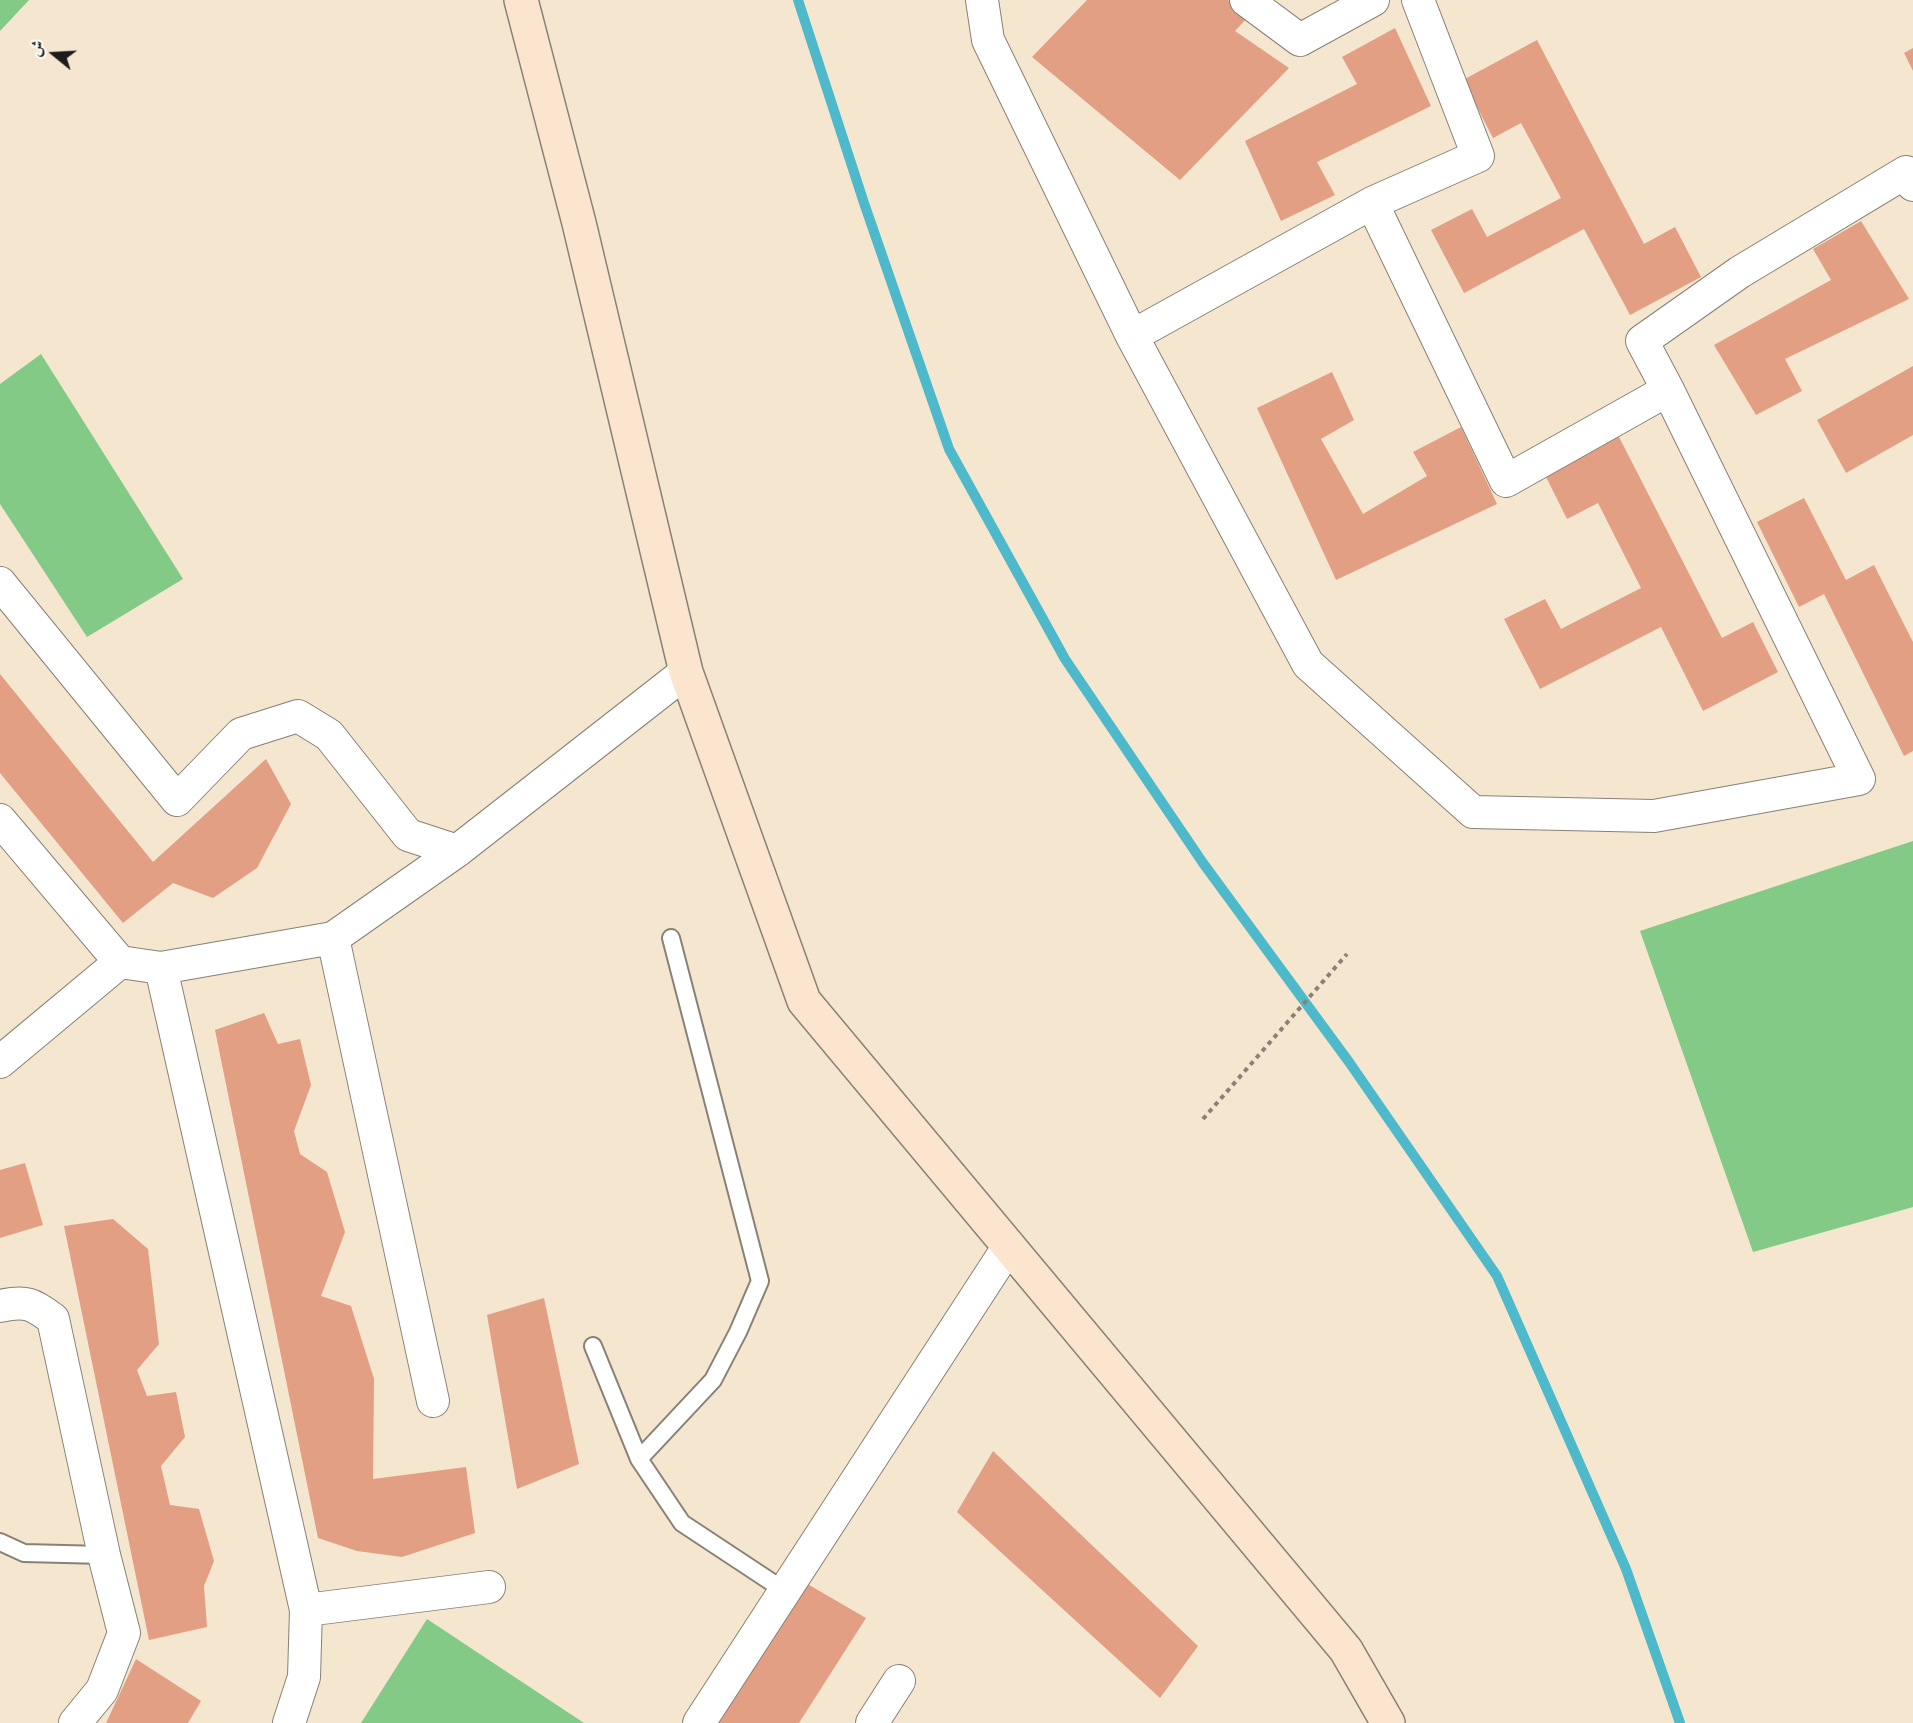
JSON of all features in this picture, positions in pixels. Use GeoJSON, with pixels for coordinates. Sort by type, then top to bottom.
{"type":"FeatureCollection","features":[{"type":"Feature","properties":{"kind":"main road"},"geometry":{"type":"LineString","coordinates":[[521,0],[579,223],[686,672],[804,1001],[1346,1650],[1388,1723]]}},
{"type":"Feature","properties":{"kind":"street"},"geometry":{"type":"LineString","coordinates":[[982,0],[988,40],[1132,336],[1308,664],[1473,812],[1654,816],[1859,779],[1642,341],[1740,272],[1906,172],[1913,186]]}},
{"type":"Feature","properties":{"kind":"street"},"geometry":{"type":"LineString","coordinates":[[1246,0],[1300,40],[1373,0]]}},
{"type":"Feature","properties":{"kind":"street"},"geometry":{"type":"LineString","coordinates":[[1132,336],[1372,203],[1478,156],[1418,0]]}},
{"type":"Feature","properties":{"kind":"street"},"geometry":{"type":"LineString","coordinates":[[1372,203],[1506,481],[1668,390]]}},
{"type":"Feature","properties":{"kind":"street"},"geometry":{"type":"LineString","coordinates":[[0,583],[177,800],[241,734],[298,716],[329,735],[408,835],[457,851]]}},
{"type":"Feature","properties":{"kind":"street"},"geometry":{"type":"LineString","coordinates":[[0,820],[120,962],[161,968],[333,938],[457,851],[686,672]]}},
{"type":"Feature","properties":{"kind":"street"},"geometry":{"type":"LineString","coordinates":[[333,938],[433,1401]]}},
{"type":"Feature","properties":{"kind":"street"},"geometry":{"type":"LineString","coordinates":[[0,1062],[120,962]]}},
{"type":"Feature","properties":{"kind":"street"},"geometry":{"type":"LineString","coordinates":[[161,968],[306,1610],[304,1677],[289,1723]]}},
{"type":"Feature","properties":{"kind":"street"},"geometry":{"type":"LineString","coordinates":[[699,1723],[1010,1246]]}},
{"type":"Feature","properties":{"kind":"street"},"geometry":{"type":"LineString","coordinates":[[0,1306],[33,1304],[53,1319],[104,1555],[124,1633],[102,1690],[75,1723]]}},
{"type":"Feature","properties":{"kind":"street"},"geometry":{"type":"LineString","coordinates":[[306,1610],[489,1587]]}},
{"type":"Feature","properties":{"kind":"street"},"geometry":{"type":"LineString","coordinates":[[872,1723],[899,1681]]}},
{"type":"Feature","properties":{"kind":"lane"},"geometry":{"type":"LineString","coordinates":[[639,1460],[713,1380],[738,1332],[760,1281],[671,938]]}},
{"type":"Feature","properties":{"kind":"lane"},"geometry":{"type":"LineString","coordinates":[[593,1346],[639,1460],[682,1523],[785,1591]]}},
{"type":"Feature","properties":{"kind":"lane"},"geometry":{"type":"LineString","coordinates":[[0,1542],[24,1553],[104,1555]]}},
{"type":"Feature","properties":{"kind":"path"},"geometry":{"type":"LineString","coordinates":[[1203,1119],[1347,954]]}},
{"type":"Feature","properties":{"kind":"green space"},"geometry":{"type":"Polygon","coordinates":[[[0,0],[29,0],[0,31],[0,0]]]}},
{"type":"Feature","properties":{"kind":"green space"},"geometry":{"type":"Polygon","coordinates":[[[41,354],[183,579],[87,637],[0,504],[0,384],[41,354]]]}},
{"type":"Feature","properties":{"kind":"green space"},"geometry":{"type":"Polygon","coordinates":[[[1913,841],[1913,1207],[1753,1252],[1640,931],[1913,841]]]}},
{"type":"Feature","properties":{"kind":"green space"},"geometry":{"type":"Polygon","coordinates":[[[427,1619],[584,1723],[361,1723],[427,1619]]]}},
{"type":"Feature","properties":{"kind":"building"},"geometry":{"type":"Polygon","coordinates":[[[1087,0],[1228,0],[1248,17],[1235,31],[1289,68],[1180,180],[1032,57],[1087,0]]]}},
{"type":"Feature","properties":{"kind":"building"},"geometry":{"type":"Polygon","coordinates":[[[1395,28],[1431,106],[1317,162],[1335,195],[1281,221],[1245,141],[1357,84],[1342,57],[1395,28]]]}},
{"type":"Feature","properties":{"kind":"building"},"geometry":{"type":"Polygon","coordinates":[[[1537,40],[1644,244],[1675,227],[1701,277],[1630,315],[1584,229],[1464,293],[1431,230],[1472,209],[1487,237],[1561,198],[1521,123],[1493,138],[1463,80],[1537,40]]]}},
{"type":"Feature","properties":{"kind":"building"},"geometry":{"type":"Polygon","coordinates":[[[1913,48],[1913,71],[1904,53],[1913,48]]]}},
{"type":"Feature","properties":{"kind":"building"},"geometry":{"type":"Polygon","coordinates":[[[1861,221],[1909,299],[1785,359],[1802,391],[1756,415],[1714,345],[1831,280],[1813,249],[1861,221]]]}},
{"type":"Feature","properties":{"kind":"building"},"geometry":{"type":"Polygon","coordinates":[[[1913,366],[1913,435],[1846,473],[1817,420],[1913,366]]]}},
{"type":"Feature","properties":{"kind":"building"},"geometry":{"type":"Polygon","coordinates":[[[1332,372],[1354,420],[1321,439],[1363,514],[1427,476],[1413,452],[1461,427],[1497,504],[1336,580],[1257,408],[1332,372]]]}},
{"type":"Feature","properties":{"kind":"building"},"geometry":{"type":"Polygon","coordinates":[[[1618,435],[1722,638],[1753,622],[1778,672],[1703,711],[1661,627],[1540,689],[1504,619],[1545,599],[1561,629],[1641,588],[1598,503],[1567,519],[1544,473],[1618,435]]]}},
{"type":"Feature","properties":{"kind":"building"},"geometry":{"type":"Polygon","coordinates":[[[1804,498],[1846,580],[1874,565],[1913,642],[1913,751],[1904,756],[1824,594],[1799,607],[1757,522],[1804,498]]]}},
{"type":"Feature","properties":{"kind":"building"},"geometry":{"type":"Polygon","coordinates":[[[0,674],[153,862],[266,759],[291,804],[257,868],[213,898],[173,883],[123,923],[0,773],[0,674]]]}},
{"type":"Feature","properties":{"kind":"building"},"geometry":{"type":"Polygon","coordinates":[[[264,1013],[278,1044],[300,1039],[311,1085],[294,1131],[300,1154],[327,1172],[345,1232],[321,1296],[351,1306],[374,1379],[373,1479],[466,1467],[475,1533],[402,1557],[357,1551],[318,1538],[215,1030],[264,1013]]]}},
{"type":"Feature","properties":{"kind":"building"},"geometry":{"type":"Polygon","coordinates":[[[25,1163],[43,1225],[0,1238],[0,1170],[25,1163]]]}},
{"type":"Feature","properties":{"kind":"building"},"geometry":{"type":"Polygon","coordinates":[[[113,1219],[148,1249],[159,1344],[137,1370],[147,1396],[176,1392],[185,1437],[161,1466],[170,1505],[199,1509],[214,1561],[204,1586],[207,1627],[149,1640],[64,1226],[113,1219]]]}},
{"type":"Feature","properties":{"kind":"building"},"geometry":{"type":"Polygon","coordinates":[[[544,1298],[579,1464],[517,1489],[487,1315],[544,1298]]]}},
{"type":"Feature","properties":{"kind":"building"},"geometry":{"type":"Polygon","coordinates":[[[993,1451],[1198,1646],[1160,1698],[957,1512],[993,1451]]]}},
{"type":"Feature","properties":{"kind":"building"},"geometry":{"type":"Polygon","coordinates":[[[804,1582],[866,1618],[799,1723],[712,1723],[804,1582]]]}},
{"type":"Feature","properties":{"kind":"building"},"geometry":{"type":"Polygon","coordinates":[[[136,1659],[201,1701],[188,1723],[106,1723],[136,1659]]]}},
{"type":"Feature","properties":{"kind":"waterway"},"geometry":{"type":"LineString","coordinates":[[798,0],[864,203],[949,449],[1065,659],[1203,863],[1349,1062],[1497,1276],[1626,1569],[1680,1723]]}}]}
